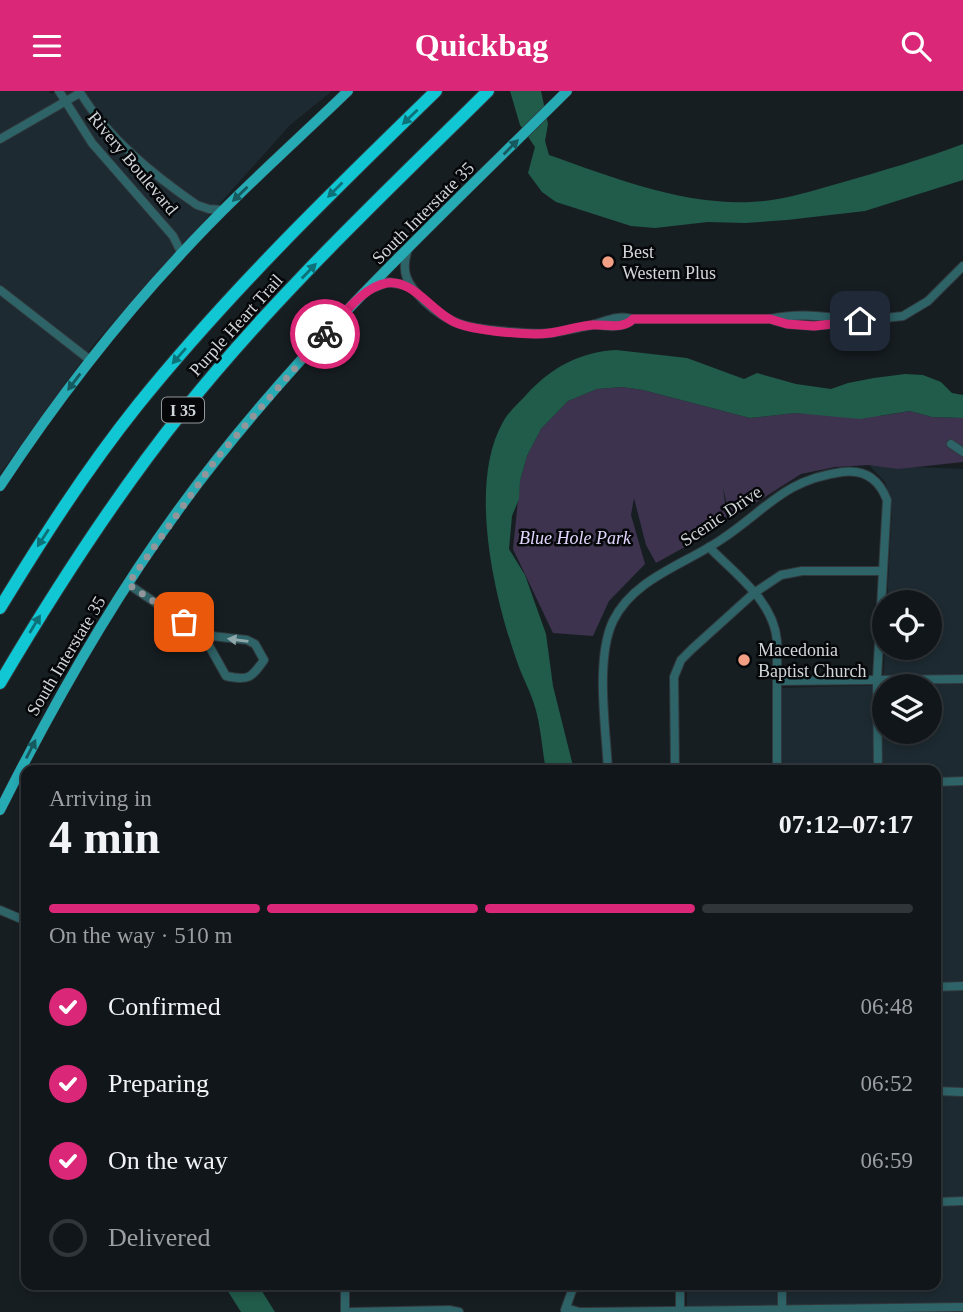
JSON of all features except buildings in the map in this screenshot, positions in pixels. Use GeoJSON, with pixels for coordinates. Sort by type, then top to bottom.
{"type":"FeatureCollection","features":[{"type":"Feature","properties":{"kind":"highway","name":"Purple Heart Trail"},"geometry":{"type":"LineString","coordinates":[[0,608],[94,463],[162,376],[278,247],[436,91]]}},
{"type":"Feature","properties":{"kind":"highway","name":"Purple Heart Trail"},"geometry":{"type":"LineString","coordinates":[[0,683],[98,524],[183,410],[266,314],[488,91]]}},
{"type":"Feature","properties":{"kind":"main road","name":"South Interstate 35"},"geometry":{"type":"LineString","coordinates":[[23,765],[50,712],[128,584],[217,458],[312,347],[567,91]]}},
{"type":"Feature","properties":{"kind":"main road"},"geometry":{"type":"LineString","coordinates":[[0,486],[27,444],[90,360],[180,254],[345,93]]}},
{"type":"Feature","properties":{"kind":"main road","name":"South Interstate 35"},"geometry":{"type":"LineString","coordinates":[[0,810],[21,769]]}},
{"type":"Feature","properties":{"kind":"street","name":"Rivery Boulevard"},"geometry":{"type":"LineString","coordinates":[[60,91],[92,143],[174,237],[180,254]]}},
{"type":"Feature","properties":{"kind":"street","name":"Rivery Boulevard"},"geometry":{"type":"LineString","coordinates":[[80,92],[114,138],[163,179],[197,205],[223,210]]}},
{"type":"Feature","properties":{"kind":"street"},"geometry":{"type":"LineString","coordinates":[[0,139],[80,92]]}},
{"type":"Feature","properties":{"kind":"street"},"geometry":{"type":"LineString","coordinates":[[408,249],[404,265],[410,286],[446,319],[480,329],[548,334],[618,317],[770,319],[790,314],[860,321],[892,319],[912,312],[928,302],[963,266]]}},
{"type":"Feature","properties":{"kind":"street"},"geometry":{"type":"LineString","coordinates":[[368,290],[388,282],[410,286]]}},
{"type":"Feature","properties":{"kind":"street"},"geometry":{"type":"LineString","coordinates":[[0,290],[90,360]]}},
{"type":"Feature","properties":{"kind":"street"},"geometry":{"type":"LineString","coordinates":[[951,444],[963,452]]}},
{"type":"Feature","properties":{"kind":"street","name":"Scenic Drive"},"geometry":{"type":"LineString","coordinates":[[608,765],[605,649],[613,622],[630,597],[806,480],[831,474],[858,472],[879,483],[887,500],[877,674]]}},
{"type":"Feature","properties":{"kind":"street"},"geometry":{"type":"LineString","coordinates":[[709,547],[762,601],[776,631],[777,765]]}},
{"type":"Feature","properties":{"kind":"street"},"geometry":{"type":"LineString","coordinates":[[675,765],[673,689],[676,668],[692,649],[754,593],[781,575],[802,571],[882,571]]}},
{"type":"Feature","properties":{"kind":"street"},"geometry":{"type":"LineString","coordinates":[[128,584],[203,635],[226,676],[243,679],[251,677],[264,660],[255,644],[247,640],[203,635]]}},
{"type":"Feature","properties":{"kind":"street"},"geometry":{"type":"LineString","coordinates":[[776,681],[872,679]]}},
{"type":"Feature","properties":{"kind":"street"},"geometry":{"type":"LineString","coordinates":[[942,679],[963,679]]}},
{"type":"Feature","properties":{"kind":"street","name":"Scenic Drive"},"geometry":{"type":"LineString","coordinates":[[878,744],[878,765]]}},
{"type":"Feature","properties":{"kind":"street"},"geometry":{"type":"LineString","coordinates":[[941,782],[963,781]]}},
{"type":"Feature","properties":{"kind":"street"},"geometry":{"type":"LineString","coordinates":[[0,910],[21,919]]}},
{"type":"Feature","properties":{"kind":"street"},"geometry":{"type":"LineString","coordinates":[[941,986],[963,986]]}},
{"type":"Feature","properties":{"kind":"street"},"geometry":{"type":"LineString","coordinates":[[941,1091],[963,1092]]}},
{"type":"Feature","properties":{"kind":"street"},"geometry":{"type":"LineString","coordinates":[[941,1202],[963,1201]]}},
{"type":"Feature","properties":{"kind":"street"},"geometry":{"type":"LineString","coordinates":[[346,1290],[348,1312],[459,1312]]}},
{"type":"Feature","properties":{"kind":"street"},"geometry":{"type":"LineString","coordinates":[[572,1290],[565,1310],[579,1312],[963,1307]]}},
{"type":"Feature","properties":{"kind":"street"},"geometry":{"type":"LineString","coordinates":[[680,1290],[680,1312]]}},
{"type":"Feature","properties":{"kind":"street"},"geometry":{"type":"LineString","coordinates":[[782,1290],[782,1311]]}},
{"type":"Feature","properties":{"kind":"shaded area"},"geometry":{"type":"Polygon","coordinates":[[[0,91],[49,91],[51,94],[57,91],[332,91],[290,125],[95,343],[0,474],[0,91]]]}},
{"type":"Feature","properties":{"kind":"shaded area"},"geometry":{"type":"Polygon","coordinates":[[[510,91],[541,91],[548,124],[545,141],[549,155],[623,181],[674,195],[725,202],[774,200],[871,174],[963,144],[963,180],[865,211],[745,223],[708,222],[655,228],[631,226],[556,202],[542,192],[528,173],[535,147],[520,125],[510,91]]]}},
{"type":"Feature","properties":{"kind":"shaded area"},"geometry":{"type":"Polygon","coordinates":[[[603,351],[687,358],[744,379],[757,373],[796,384],[831,389],[874,378],[923,375],[941,382],[952,393],[963,395],[963,418],[932,417],[910,411],[860,419],[795,413],[750,418],[622,387],[597,389],[568,401],[541,429],[527,456],[520,481],[519,499],[512,516],[509,549],[525,575],[546,634],[553,686],[573,765],[545,765],[535,707],[510,640],[494,578],[488,544],[487,478],[492,448],[511,411],[546,376],[567,363],[603,351]]]}},
{"type":"Feature","properties":{"kind":"shaded area"},"geometry":{"type":"Polygon","coordinates":[[[869,465],[963,469],[963,1312],[687,1312],[687,1290],[941,1290],[941,765],[782,765],[781,688],[872,685],[872,744],[942,744],[942,674],[884,674],[884,660],[942,660],[942,590],[888,590],[892,506],[885,482],[869,465]]]}},
{"type":"Feature","properties":{"kind":"shaded area"},"geometry":{"type":"Polygon","coordinates":[[[227,1290],[261,1290],[275,1312],[241,1312],[227,1290]]]}},
{"type":"Feature","properties":{"kind":"green space","name":"Blue Hole Park"},"geometry":{"type":"Polygon","coordinates":[[[622,387],[750,418],[795,413],[880,416],[910,411],[932,417],[963,418],[963,462],[898,469],[869,465],[835,467],[801,474],[730,519],[723,487],[727,519],[656,563],[646,545],[634,498],[631,515],[645,564],[609,601],[593,636],[553,633],[513,549],[520,481],[527,456],[541,429],[568,401],[597,389],[622,387]]]}},
{"type":"Feature","properties":{"kind":"way so far"},"geometry":{"type":"LineString","coordinates":[[184,622],[128,584],[217,458],[325,334]]}},
{"type":"Feature","properties":{"kind":"place","name":"Best Western Plus"},"geometry":{"type":"Point","coordinates":[608,262]}},
{"type":"Feature","properties":{"kind":"place","name":"Macedonia Baptist Church"},"geometry":{"type":"Point","coordinates":[744,660]}},
{"type":"Feature","properties":{"kind":"route"},"geometry":{"type":"LineString","coordinates":[[325,334],[368,290],[388,282],[410,286],[446,319],[480,329],[548,334],[595,324],[604,327],[629,323],[633,319],[660,318],[770,319],[787,324],[814,326],[860,321]]}}]}
